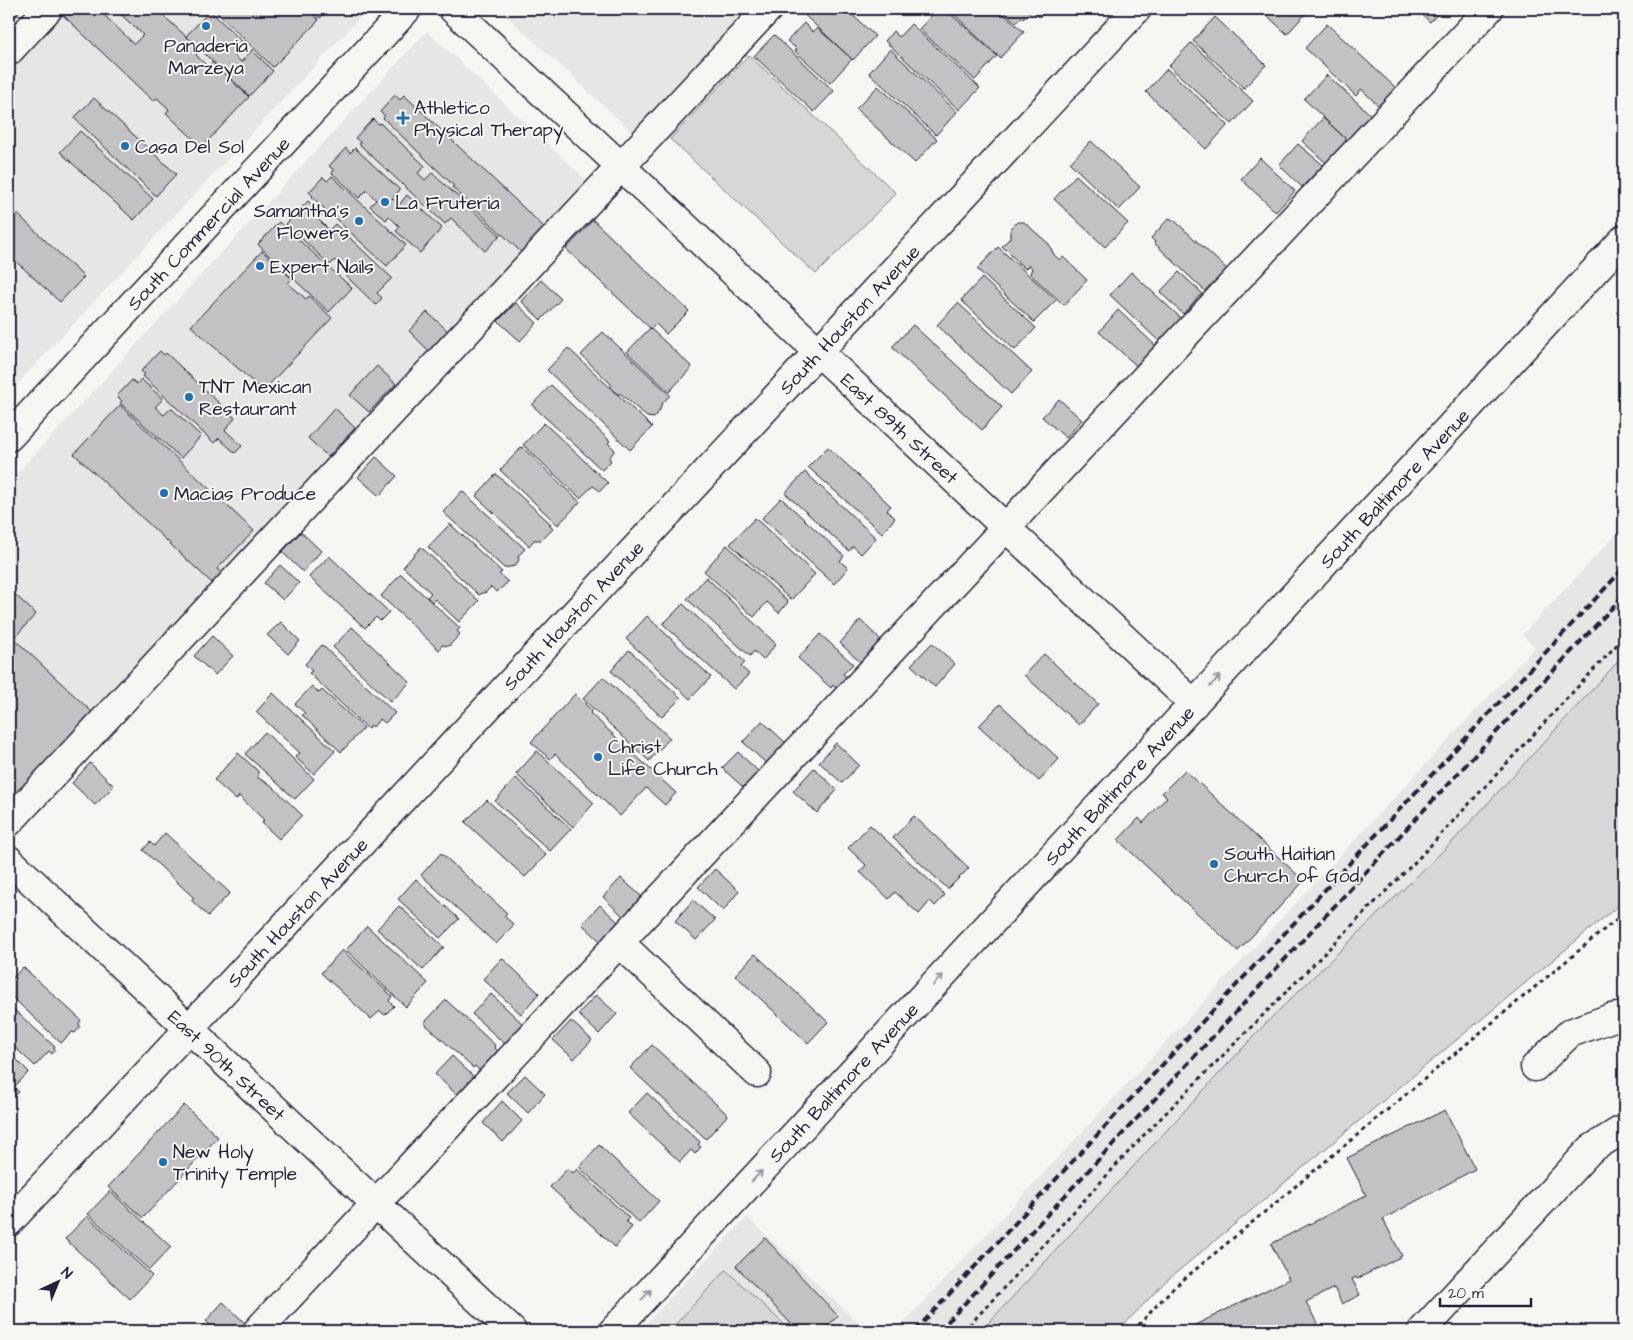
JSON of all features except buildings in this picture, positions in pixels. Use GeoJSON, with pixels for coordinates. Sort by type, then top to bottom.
{"type":"FeatureCollection","features":[{"type":"Feature","properties":{"kind":"street"},"geometry":{"type":"LineString","coordinates":[[9,51],[48,9]]}},
{"type":"Feature","properties":{"kind":"street","name":"South Commercial Avenue"},"geometry":{"type":"LineString","coordinates":[[9,437],[407,9]]}},
{"type":"Feature","properties":{"kind":"street","name":"East 89th Street"},"geometry":{"type":"LineString","coordinates":[[452,9],[1194,704]]}},
{"type":"Feature","properties":{"kind":"street"},"geometry":{"type":"LineString","coordinates":[[9,822],[768,9]]}},
{"type":"Feature","properties":{"kind":"street","name":"South Houston Avenue"},"geometry":{"type":"LineString","coordinates":[[9,1222],[1137,9]]}},
{"type":"Feature","properties":{"kind":"street"},"geometry":{"type":"LineString","coordinates":[[257,1331],[1489,9]]}},
{"type":"Feature","properties":{"kind":"street","name":"South Baltimore Avenue"},"geometry":{"type":"LineString","coordinates":[[613,1331],[1624,239]]}},
{"type":"Feature","properties":{"kind":"street","name":"East 90th Street"},"geometry":{"type":"LineString","coordinates":[[9,860],[512,1331]]}},
{"type":"Feature","properties":{"kind":"street"},"geometry":{"type":"LineString","coordinates":[[620,942],[757,1073]]}},
{"type":"Feature","properties":{"kind":"street"},"geometry":{"type":"LineString","coordinates":[[1535,1067],[1570,1033],[1610,1018],[1624,1016]]}},
{"type":"Feature","properties":{"kind":"street"},"geometry":{"type":"LineString","coordinates":[[1422,1331],[1591,1149],[1620,1131],[1624,1132]]}},
{"type":"Feature","properties":{"kind":"path"},"geometry":{"type":"LineString","coordinates":[[964,1331],[1144,1135],[1417,860],[1624,637]]}},
{"type":"Feature","properties":{"kind":"path"},"geometry":{"type":"LineString","coordinates":[[1133,1331],[1172,1288],[1624,913]]}},
{"type":"Feature","properties":{"kind":"shaded area"},"geometry":{"type":"Polygon","coordinates":[[[48,9],[368,9],[9,393],[9,51],[48,9]]]}},
{"type":"Feature","properties":{"kind":"shaded area"},"geometry":{"type":"Polygon","coordinates":[[[499,9],[768,9],[643,142],[499,9]]]}},
{"type":"Feature","properties":{"kind":"shaded area"},"geometry":{"type":"Polygon","coordinates":[[[427,31],[598,191],[9,822],[9,482],[427,31]]]}},
{"type":"Feature","properties":{"kind":"shaded area"},"geometry":{"type":"Polygon","coordinates":[[[749,55],[896,193],[816,274],[670,139],[749,55]]]}},
{"type":"Feature","properties":{"kind":"shaded area"},"geometry":{"type":"Polygon","coordinates":[[[1624,526],[1624,901],[1165,1282],[1118,1331],[896,1331],[1535,647],[1522,635],[1624,526]]]}},
{"type":"Feature","properties":{"kind":"shaded area"},"geometry":{"type":"Polygon","coordinates":[[[1624,655],[1624,901],[1165,1282],[1118,1331],[981,1331],[1266,1023],[1455,839],[1624,655]]]}},
{"type":"Feature","properties":{"kind":"shaded area"},"geometry":{"type":"Polygon","coordinates":[[[747,1217],[867,1331],[639,1331],[747,1217]]]}},
{"type":"Feature","properties":{"kind":"shaded area"},"geometry":{"type":"Polygon","coordinates":[[[726,1270],[791,1331],[669,1331],[726,1270]]]}},
{"type":"Feature","properties":{"kind":"railway"},"geometry":{"type":"LineString","coordinates":[[915,1331],[1624,568]]}},
{"type":"Feature","properties":{"kind":"railway"},"geometry":{"type":"LineString","coordinates":[[939,1331],[1624,595]]}},
{"type":"Feature","properties":{"kind":"place","name":"Panaderia Marzeya"},"geometry":{"type":"Point","coordinates":[206,26]}},
{"type":"Feature","properties":{"kind":"place","name":"Athletico Physical Therapy"},"geometry":{"type":"Point","coordinates":[403,118]}},
{"type":"Feature","properties":{"kind":"place","name":"Casa Del Sol"},"geometry":{"type":"Point","coordinates":[125,146]}},
{"type":"Feature","properties":{"kind":"place","name":"La Fruteria"},"geometry":{"type":"Point","coordinates":[385,202]}},
{"type":"Feature","properties":{"kind":"place","name":"Samantha's Flowers"},"geometry":{"type":"Point","coordinates":[359,221]}},
{"type":"Feature","properties":{"kind":"place","name":"Expert Nails"},"geometry":{"type":"Point","coordinates":[260,266]}},
{"type":"Feature","properties":{"kind":"place","name":"TNT Mexican Restaurant"},"geometry":{"type":"Point","coordinates":[189,397]}},
{"type":"Feature","properties":{"kind":"place","name":"Macias Produce"},"geometry":{"type":"Point","coordinates":[164,493]}},
{"type":"Feature","properties":{"kind":"place","name":"Christ Life Church"},"geometry":{"type":"Point","coordinates":[598,757]}},
{"type":"Feature","properties":{"kind":"place","name":"South Haitian Church of God"},"geometry":{"type":"Point","coordinates":[1214,864]}},
{"type":"Feature","properties":{"kind":"place","name":"New Holy Trinity Temple"},"geometry":{"type":"Point","coordinates":[163,1162]}}]}
